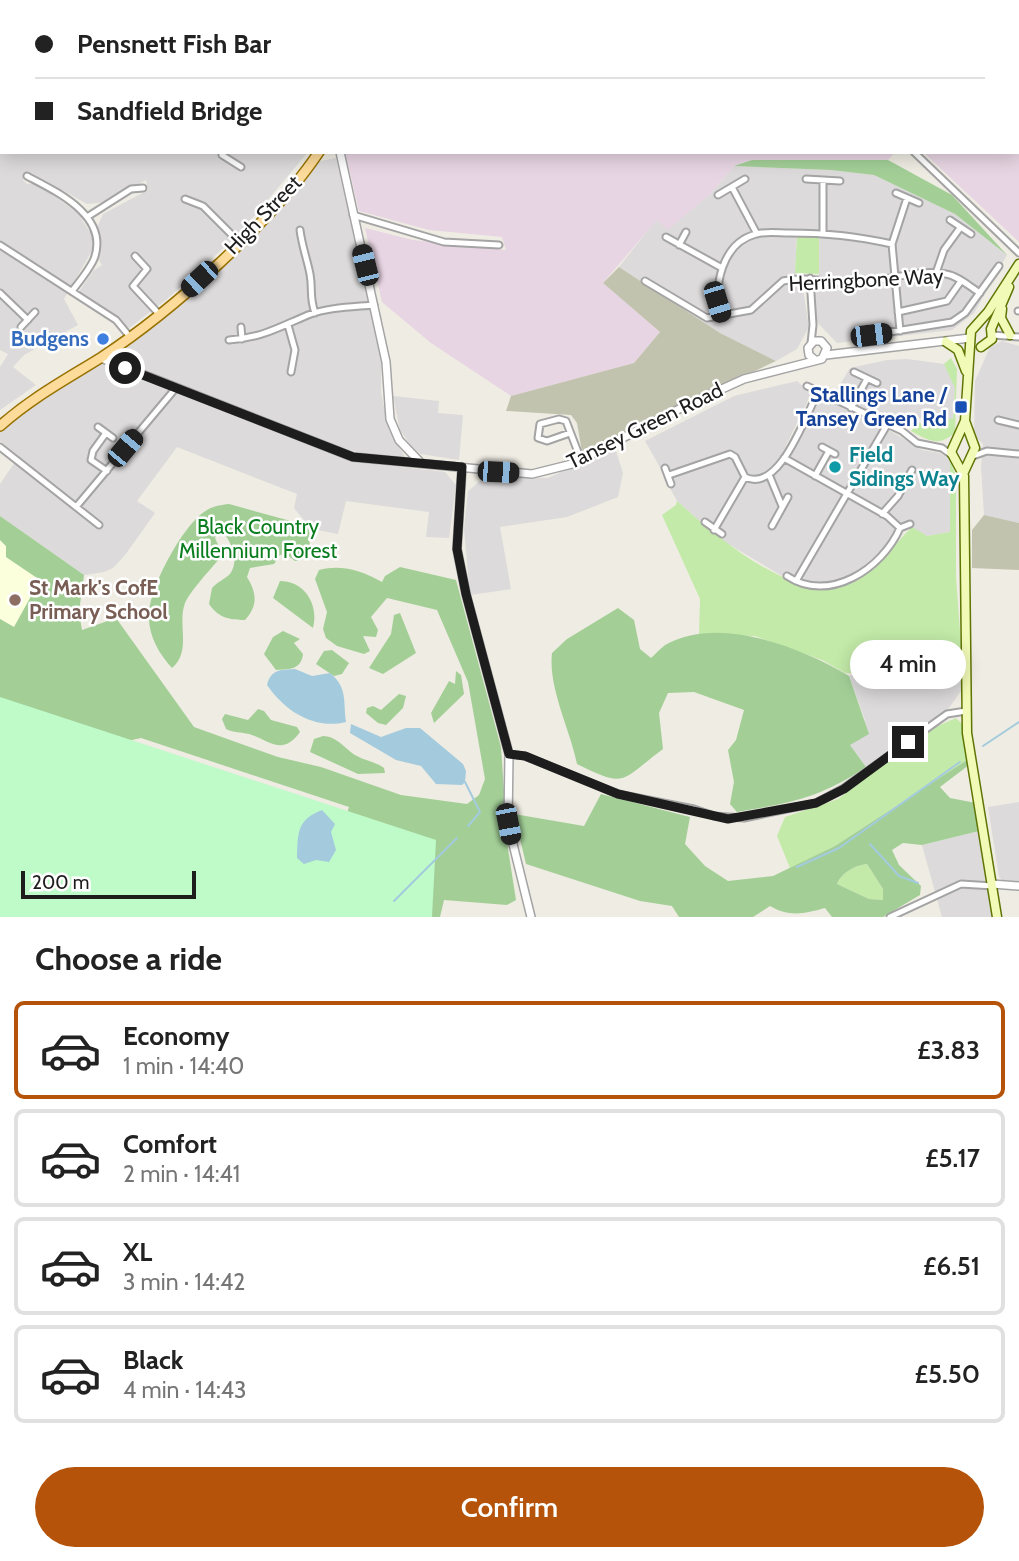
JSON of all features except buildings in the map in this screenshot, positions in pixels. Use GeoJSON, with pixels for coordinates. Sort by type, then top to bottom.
{"type":"FeatureCollection","features":[{"type":"Feature","properties":{"kind":"main road","name":"High Street"},"geometry":{"type":"LineString","coordinates":[[0,418],[16,404],[101,358],[159,314],[276,206],[315,154]]}},
{"type":"Feature","properties":{"kind":"main road"},"geometry":{"type":"LineString","coordinates":[[968,378],[981,347],[991,342],[1002,303],[1019,265]]}},
{"type":"Feature","properties":{"kind":"main road"},"geometry":{"type":"LineString","coordinates":[[963,474],[972,457],[972,443],[965,421],[971,340],[976,326],[1019,265]]}},
{"type":"Feature","properties":{"kind":"main road"},"geometry":{"type":"LineString","coordinates":[[1002,303],[1001,318],[1015,336]]}},
{"type":"Feature","properties":{"kind":"main road"},"geometry":{"type":"LineString","coordinates":[[976,326],[982,324],[992,332]]}},
{"type":"Feature","properties":{"kind":"main road"},"geometry":{"type":"LineString","coordinates":[[971,340],[981,347]]}},
{"type":"Feature","properties":{"kind":"main road"},"geometry":{"type":"LineString","coordinates":[[946,342],[958,350],[968,378]]}},
{"type":"Feature","properties":{"kind":"main road","name":"High Street"},"geometry":{"type":"LineString","coordinates":[[0,426],[33,397]]}},
{"type":"Feature","properties":{"kind":"main road"},"geometry":{"type":"LineString","coordinates":[[965,421],[955,441],[954,457],[963,474],[966,529],[967,733],[998,917]]}},
{"type":"Feature","properties":{"kind":"main road"},"geometry":{"type":"LineString","coordinates":[[955,441],[972,443]]}},
{"type":"Feature","properties":{"kind":"main road"},"geometry":{"type":"LineString","coordinates":[[954,457],[963,461],[972,457]]}},
{"type":"Feature","properties":{"kind":"street"},"geometry":{"type":"LineString","coordinates":[[229,160],[234,154]]}},
{"type":"Feature","properties":{"kind":"street"},"geometry":{"type":"LineString","coordinates":[[340,154],[386,362],[390,419],[399,440],[420,462]]}},
{"type":"Feature","properties":{"kind":"street"},"geometry":{"type":"LineString","coordinates":[[916,154],[1019,253]]}},
{"type":"Feature","properties":{"kind":"street"},"geometry":{"type":"LineString","coordinates":[[222,155],[241,167]]}},
{"type":"Feature","properties":{"kind":"street"},"geometry":{"type":"LineString","coordinates":[[27,176],[54,190],[87,217],[95,230],[96,251],[93,261],[72,291]]}},
{"type":"Feature","properties":{"kind":"street"},"geometry":{"type":"LineString","coordinates":[[718,195],[745,179]]}},
{"type":"Feature","properties":{"kind":"street"},"geometry":{"type":"LineString","coordinates":[[807,179],[840,181]]}},
{"type":"Feature","properties":{"kind":"street"},"geometry":{"type":"LineString","coordinates":[[823,180],[823,233]]}},
{"type":"Feature","properties":{"kind":"street"},"geometry":{"type":"LineString","coordinates":[[732,187],[757,234]]}},
{"type":"Feature","properties":{"kind":"street"},"geometry":{"type":"LineString","coordinates":[[87,217],[131,189],[143,188]]}},
{"type":"Feature","properties":{"kind":"street"},"geometry":{"type":"LineString","coordinates":[[896,193],[919,203]]}},
{"type":"Feature","properties":{"kind":"street"},"geometry":{"type":"LineString","coordinates":[[900,331],[892,244],[907,198]]}},
{"type":"Feature","properties":{"kind":"street"},"geometry":{"type":"LineString","coordinates":[[184,199],[203,206],[239,242]]}},
{"type":"Feature","properties":{"kind":"street"},"geometry":{"type":"LineString","coordinates":[[192,212],[194,204]]}},
{"type":"Feature","properties":{"kind":"street"},"geometry":{"type":"LineString","coordinates":[[353,215],[444,242],[499,245]]}},
{"type":"Feature","properties":{"kind":"street"},"geometry":{"type":"LineString","coordinates":[[950,220],[971,234]]}},
{"type":"Feature","properties":{"kind":"street"},"geometry":{"type":"LineString","coordinates":[[936,273],[944,250],[960,228]]}},
{"type":"Feature","properties":{"kind":"street"},"geometry":{"type":"LineString","coordinates":[[300,230],[311,279],[309,294],[315,313]]}},
{"type":"Feature","properties":{"kind":"street"},"geometry":{"type":"LineString","coordinates":[[679,245],[686,232]]}},
{"type":"Feature","properties":{"kind":"street"},"geometry":{"type":"LineString","coordinates":[[721,315],[717,291],[722,268],[733,250],[757,234],[841,233],[892,244]]}},
{"type":"Feature","properties":{"kind":"street"},"geometry":{"type":"LineString","coordinates":[[666,237],[722,268]]}},
{"type":"Feature","properties":{"kind":"street"},"geometry":{"type":"LineString","coordinates":[[292,241],[301,240]]}},
{"type":"Feature","properties":{"kind":"street"},"geometry":{"type":"LineString","coordinates":[[0,246],[116,320],[130,337]]}},
{"type":"Feature","properties":{"kind":"street"},"geometry":{"type":"LineString","coordinates":[[135,256],[147,270],[133,286],[159,314]]}},
{"type":"Feature","properties":{"kind":"street"},"geometry":{"type":"LineString","coordinates":[[871,335],[952,322],[965,313],[999,266]]}},
{"type":"Feature","properties":{"kind":"street","name":"Herringbone Way"},"geometry":{"type":"LineString","coordinates":[[645,281],[702,317],[759,306],[783,281],[810,278],[852,283],[936,273],[961,281],[980,293]]}},
{"type":"Feature","properties":{"kind":"street"},"geometry":{"type":"LineString","coordinates":[[810,278],[813,325],[809,346],[814,359]]}},
{"type":"Feature","properties":{"kind":"street"},"geometry":{"type":"LineString","coordinates":[[898,312],[940,304],[952,296],[961,281]]}},
{"type":"Feature","properties":{"kind":"street"},"geometry":{"type":"LineString","coordinates":[[0,293],[28,320]]}},
{"type":"Feature","properties":{"kind":"street"},"geometry":{"type":"LineString","coordinates":[[229,340],[258,337],[315,313],[374,305]]}},
{"type":"Feature","properties":{"kind":"street"},"geometry":{"type":"LineString","coordinates":[[21,327],[35,312]]}},
{"type":"Feature","properties":{"kind":"street"},"geometry":{"type":"LineString","coordinates":[[288,325],[295,350],[291,372]]}},
{"type":"Feature","properties":{"kind":"street"},"geometry":{"type":"LineString","coordinates":[[813,325],[825,347]]}},
{"type":"Feature","properties":{"kind":"street"},"geometry":{"type":"LineString","coordinates":[[240,327],[242,339]]}},
{"type":"Feature","properties":{"kind":"street"},"geometry":{"type":"LineString","coordinates":[[992,332],[1015,336]]}},
{"type":"Feature","properties":{"kind":"street","name":"Tansey Green Road"},"geometry":{"type":"LineString","coordinates":[[787,366],[809,346],[843,352],[971,340]]}},
{"type":"Feature","properties":{"kind":"street","name":"Tansey Green Road"},"geometry":{"type":"LineString","coordinates":[[101,358],[353,457],[532,474],[581,460],[744,379],[814,359],[825,347]]}},
{"type":"Feature","properties":{"kind":"street"},"geometry":{"type":"LineString","coordinates":[[285,359],[293,360]]}},
{"type":"Feature","properties":{"kind":"street"},"geometry":{"type":"LineString","coordinates":[[854,372],[877,383]]}},
{"type":"Feature","properties":{"kind":"street"},"geometry":{"type":"LineString","coordinates":[[851,408],[867,379]]}},
{"type":"Feature","properties":{"kind":"street"},"geometry":{"type":"LineString","coordinates":[[807,386],[926,446],[942,448],[954,457]]}},
{"type":"Feature","properties":{"kind":"street"},"geometry":{"type":"LineString","coordinates":[[76,507],[175,388]]}},
{"type":"Feature","properties":{"kind":"street"},"geometry":{"type":"LineString","coordinates":[[669,475],[730,454],[745,477],[756,482],[770,477],[784,458],[818,392]]}},
{"type":"Feature","properties":{"kind":"street"},"geometry":{"type":"LineString","coordinates":[[998,420],[1016,423],[1015,414]]}},
{"type":"Feature","properties":{"kind":"street"},"geometry":{"type":"LineString","coordinates":[[570,433],[547,441],[538,438],[540,424],[559,419],[566,421],[581,460]]}},
{"type":"Feature","properties":{"kind":"street"},"geometry":{"type":"LineString","coordinates":[[796,581],[887,425]]}},
{"type":"Feature","properties":{"kind":"street"},"geometry":{"type":"LineString","coordinates":[[98,428],[113,438]]}},
{"type":"Feature","properties":{"kind":"street"},"geometry":{"type":"LineString","coordinates":[[106,433],[93,451],[91,460],[107,471]]}},
{"type":"Feature","properties":{"kind":"street"},"geometry":{"type":"LineString","coordinates":[[942,448],[955,441]]}},
{"type":"Feature","properties":{"kind":"street"},"geometry":{"type":"LineString","coordinates":[[972,443],[987,452]]}},
{"type":"Feature","properties":{"kind":"street"},"geometry":{"type":"LineString","coordinates":[[0,447],[99,525]]}},
{"type":"Feature","properties":{"kind":"street"},"geometry":{"type":"LineString","coordinates":[[815,476],[832,453],[822,447]]}},
{"type":"Feature","properties":{"kind":"street"},"geometry":{"type":"LineString","coordinates":[[972,457],[987,452],[1019,454]]}},
{"type":"Feature","properties":{"kind":"street"},"geometry":{"type":"LineString","coordinates":[[784,458],[882,513],[900,528]]}},
{"type":"Feature","properties":{"kind":"street"},"geometry":{"type":"LineString","coordinates":[[462,467],[457,549],[466,594],[509,754],[508,824],[531,917]]}},
{"type":"Feature","properties":{"kind":"street"},"geometry":{"type":"LineString","coordinates":[[665,468],[671,485]]}},
{"type":"Feature","properties":{"kind":"street"},"geometry":{"type":"LineString","coordinates":[[882,513],[912,470]]}},
{"type":"Feature","properties":{"kind":"street"},"geometry":{"type":"LineString","coordinates":[[714,530],[745,477]]}},
{"type":"Feature","properties":{"kind":"street"},"geometry":{"type":"LineString","coordinates":[[770,477],[782,506]]}},
{"type":"Feature","properties":{"kind":"street"},"geometry":{"type":"LineString","coordinates":[[907,480],[914,483]]}},
{"type":"Feature","properties":{"kind":"street"},"geometry":{"type":"LineString","coordinates":[[772,526],[788,496]]}},
{"type":"Feature","properties":{"kind":"street"},"geometry":{"type":"LineString","coordinates":[[705,522],[722,534]]}},
{"type":"Feature","properties":{"kind":"street"},"geometry":{"type":"LineString","coordinates":[[787,576],[796,581],[835,586],[848,581],[862,573],[891,544],[900,528],[910,524]]}},
{"type":"Feature","properties":{"kind":"street"},"geometry":{"type":"LineString","coordinates":[[509,754],[525,756],[618,794],[728,819],[816,803],[844,789],[947,714],[966,711]]}},
{"type":"Feature","properties":{"kind":"street"},"geometry":{"type":"LineString","coordinates":[[890,917],[961,884],[1019,886]]}},
{"type":"Feature","properties":{"kind":"shaded area"},"geometry":{"type":"Polygon","coordinates":[[[0,154],[306,154],[239,234],[167,299],[129,328],[78,293],[93,271],[102,265],[98,258],[101,237],[97,228],[103,214],[148,190],[146,180],[107,202],[87,204],[28,171],[23,180],[27,184],[35,183],[77,212],[93,237],[93,249],[64,299],[78,325],[24,355],[13,367],[36,385],[0,410],[0,367],[8,354],[0,350],[0,154]]]}},
{"type":"Feature","properties":{"kind":"shaded area"},"geometry":{"type":"Polygon","coordinates":[[[345,154],[893,154],[888,160],[752,160],[734,166],[710,194],[668,230],[657,220],[603,283],[660,332],[634,363],[511,396],[431,343],[382,302],[365,228],[413,240],[506,250],[502,237],[429,230],[359,211],[345,154]]]}},
{"type":"Feature","properties":{"kind":"shaded area"},"geometry":{"type":"Polygon","coordinates":[[[925,154],[1019,154],[1019,242],[925,154]]]}},
{"type":"Feature","properties":{"kind":"shaded area"},"geometry":{"type":"Polygon","coordinates":[[[336,158],[381,359],[381,393],[389,430],[405,457],[360,453],[325,442],[322,450],[356,462],[445,472],[456,485],[449,538],[426,537],[429,512],[346,501],[338,534],[307,528],[308,525],[294,508],[297,494],[177,447],[137,501],[155,513],[125,555],[113,568],[104,572],[84,575],[0,516],[0,484],[19,456],[0,441],[0,432],[41,398],[102,364],[168,314],[257,232],[320,161],[336,158]]]}},
{"type":"Feature","properties":{"kind":"shaded area"},"geometry":{"type":"Polygon","coordinates":[[[734,166],[831,170],[874,175],[955,214],[1007,255],[974,313],[952,330],[837,343],[815,320],[814,283],[819,280],[818,230],[797,231],[795,273],[802,283],[809,327],[797,349],[776,361],[720,333],[619,267],[657,219],[668,229],[710,194],[734,166]]]}},
{"type":"Feature","properties":{"kind":"shaded area"},"geometry":{"type":"Polygon","coordinates":[[[619,267],[720,333],[776,361],[582,452],[577,423],[571,415],[506,411],[511,396],[634,363],[660,332],[603,283],[619,267]]]}},
{"type":"Feature","properties":{"kind":"shaded area"},"geometry":{"type":"Polygon","coordinates":[[[1002,341],[1019,346],[1019,523],[984,515],[981,466],[983,444],[974,435],[975,381],[990,347],[1002,341]]]}},
{"type":"Feature","properties":{"kind":"shaded area"},"geometry":{"type":"Polygon","coordinates":[[[907,359],[944,364],[950,371],[955,388],[953,420],[916,418],[901,422],[877,411],[875,416],[833,396],[850,368],[887,360],[907,359]]]}},
{"type":"Feature","properties":{"kind":"shaded area"},"geometry":{"type":"Polygon","coordinates":[[[797,381],[811,394],[779,460],[848,497],[887,429],[922,450],[940,453],[950,460],[950,532],[927,536],[901,522],[886,546],[851,577],[829,583],[810,581],[786,572],[782,576],[720,539],[724,534],[706,520],[702,523],[677,501],[670,488],[676,485],[668,466],[661,469],[645,441],[734,396],[797,381]]]}},
{"type":"Feature","properties":{"kind":"shaded area"},"geometry":{"type":"Polygon","coordinates":[[[393,396],[439,401],[438,413],[463,415],[459,460],[421,454],[412,447],[400,430],[393,396]]]}},
{"type":"Feature","properties":{"kind":"shaded area"},"geometry":{"type":"Polygon","coordinates":[[[819,396],[881,427],[846,490],[788,457],[819,396]]]}},
{"type":"Feature","properties":{"kind":"shaded area"},"geometry":{"type":"Polygon","coordinates":[[[615,448],[623,473],[618,497],[567,517],[500,527],[511,589],[470,595],[464,529],[468,491],[485,477],[548,478],[615,448]]]}},
{"type":"Feature","properties":{"kind":"shaded area"},"geometry":{"type":"Polygon","coordinates":[[[984,515],[1019,523],[1019,570],[972,568],[972,530],[984,515]]]}},
{"type":"Feature","properties":{"kind":"shaded area","name":"St Mark's CofE Primary School"},"geometry":{"type":"Polygon","coordinates":[[[0,540],[6,546],[6,557],[40,580],[14,627],[0,619],[0,540]]]}},
{"type":"Feature","properties":{"kind":"shaded area"},"geometry":{"type":"Polygon","coordinates":[[[962,658],[961,691],[949,708],[866,767],[850,745],[865,720],[849,676],[856,673],[894,674],[914,681],[916,665],[962,658]]]}},
{"type":"Feature","properties":{"kind":"shaded area"},"geometry":{"type":"Polygon","coordinates":[[[1019,802],[1019,883],[1003,881],[999,877],[988,807],[1019,802]]]}},
{"type":"Feature","properties":{"kind":"shaded area"},"geometry":{"type":"Polygon","coordinates":[[[979,831],[993,917],[942,917],[922,845],[979,831]]]}},
{"type":"Feature","properties":{"kind":"green space"},"geometry":{"type":"Polygon","coordinates":[[[752,160],[888,160],[952,195],[1007,255],[955,214],[874,175],[831,170],[734,166],[752,160]]]}},
{"type":"Feature","properties":{"kind":"green space"},"geometry":{"type":"Polygon","coordinates":[[[819,236],[819,274],[795,273],[797,237],[819,236]]]}},
{"type":"Feature","properties":{"kind":"green space"},"geometry":{"type":"Polygon","coordinates":[[[951,358],[957,369],[955,432],[944,440],[933,441],[911,431],[918,423],[940,426],[941,419],[953,419],[955,388],[944,364],[951,358]]]}},
{"type":"Feature","properties":{"kind":"green space"},"geometry":{"type":"Polygon","coordinates":[[[950,460],[956,476],[956,577],[962,658],[917,665],[915,681],[894,674],[845,673],[822,660],[755,636],[699,635],[700,599],[662,515],[676,505],[677,501],[714,533],[762,566],[787,579],[812,586],[836,588],[866,575],[912,527],[927,536],[950,532],[950,460]]]}},
{"type":"Feature","properties":{"kind":"green space","name":"Black Country Millennium Forest"},"geometry":{"type":"Polygon","coordinates":[[[229,504],[309,526],[310,550],[306,559],[295,561],[286,554],[280,555],[274,564],[250,568],[247,577],[255,599],[252,610],[245,620],[229,618],[220,615],[209,604],[212,588],[230,574],[234,563],[229,541],[223,531],[217,531],[215,538],[220,549],[220,558],[185,603],[183,646],[178,661],[172,668],[163,657],[150,630],[150,603],[154,590],[168,559],[195,520],[210,508],[229,504]]]}},
{"type":"Feature","properties":{"kind":"green space"},"geometry":{"type":"Polygon","coordinates":[[[0,516],[84,575],[79,612],[82,630],[116,618],[194,727],[278,757],[321,767],[401,795],[467,804],[479,795],[485,779],[468,682],[437,610],[387,598],[371,617],[378,630],[376,637],[363,636],[370,651],[364,654],[337,646],[326,638],[323,629],[327,612],[315,579],[319,570],[344,568],[382,582],[385,576],[400,567],[456,580],[501,747],[508,849],[516,900],[507,905],[444,900],[440,917],[382,917],[343,825],[349,807],[141,738],[110,745],[0,917],[0,619],[14,627],[40,580],[6,557],[6,546],[0,540],[0,516]]]}},
{"type":"Feature","properties":{"kind":"green space","name":"Black Country Millennium Forest"},"geometry":{"type":"Polygon","coordinates":[[[280,581],[297,585],[308,596],[314,611],[313,628],[273,598],[280,581]]]}},
{"type":"Feature","properties":{"kind":"green space"},"geometry":{"type":"Polygon","coordinates":[[[618,608],[634,620],[640,649],[651,658],[665,645],[688,636],[735,634],[785,646],[849,676],[869,734],[850,745],[866,767],[834,786],[804,798],[737,812],[730,804],[734,782],[728,750],[736,740],[744,710],[694,692],[668,693],[659,713],[663,749],[630,774],[615,779],[577,764],[556,694],[552,653],[567,639],[618,608]]]}},
{"type":"Feature","properties":{"kind":"green space"},"geometry":{"type":"Polygon","coordinates":[[[400,613],[416,653],[383,674],[369,668],[391,634],[394,615],[400,613]]]}},
{"type":"Feature","properties":{"kind":"green space"},"geometry":{"type":"Polygon","coordinates":[[[283,631],[300,639],[294,643],[303,654],[297,666],[276,670],[264,654],[273,637],[283,631]]]}},
{"type":"Feature","properties":{"kind":"green space"},"geometry":{"type":"Polygon","coordinates":[[[332,650],[349,663],[342,674],[334,676],[316,664],[324,651],[332,650]]]}},
{"type":"Feature","properties":{"kind":"green space"},"geometry":{"type":"Polygon","coordinates":[[[456,671],[461,675],[464,694],[434,723],[431,713],[449,681],[455,684],[456,671]]]}},
{"type":"Feature","properties":{"kind":"green space"},"geometry":{"type":"Polygon","coordinates":[[[399,694],[406,696],[403,708],[386,725],[378,723],[366,713],[367,708],[373,706],[381,710],[399,694]]]}},
{"type":"Feature","properties":{"kind":"green space"},"geometry":{"type":"Polygon","coordinates":[[[0,697],[436,840],[432,917],[0,917],[0,697]]]}},
{"type":"Feature","properties":{"kind":"green space"},"geometry":{"type":"Polygon","coordinates":[[[258,709],[264,711],[271,720],[297,727],[300,732],[287,744],[275,745],[249,734],[226,729],[222,719],[225,714],[248,720],[258,709]]]}},
{"type":"Feature","properties":{"kind":"green space"},"geometry":{"type":"Polygon","coordinates":[[[956,718],[962,724],[967,760],[835,846],[790,868],[777,836],[785,817],[838,799],[931,729],[956,718]]]}},
{"type":"Feature","properties":{"kind":"green space"},"geometry":{"type":"Polygon","coordinates":[[[323,736],[337,741],[357,756],[381,766],[385,773],[358,774],[310,752],[314,739],[323,736]]]}},
{"type":"Feature","properties":{"kind":"green space"},"geometry":{"type":"Polygon","coordinates":[[[967,760],[969,765],[940,787],[950,798],[976,803],[979,831],[922,845],[903,843],[892,850],[899,865],[921,886],[920,895],[883,917],[832,917],[825,908],[790,913],[770,906],[753,917],[679,917],[672,906],[640,901],[526,864],[514,814],[584,826],[601,794],[690,817],[685,844],[705,866],[728,881],[773,876],[835,846],[967,760]],[[867,864],[849,870],[837,884],[869,899],[883,900],[883,889],[867,864]]]}},
{"type":"Feature","properties":{"kind":"green space"},"geometry":{"type":"Polygon","coordinates":[[[867,864],[883,889],[883,900],[869,899],[837,884],[849,870],[867,864]]]}},
{"type":"Feature","properties":{"kind":"water"},"geometry":{"type":"Polygon","coordinates":[[[295,669],[312,676],[330,673],[336,679],[344,695],[346,722],[334,724],[312,721],[282,703],[267,685],[274,673],[295,669]]]}},
{"type":"Feature","properties":{"kind":"water"},"geometry":{"type":"Polygon","coordinates":[[[351,724],[381,737],[406,728],[420,728],[463,764],[466,771],[465,782],[462,785],[436,784],[421,766],[396,760],[350,733],[351,724]]]}},
{"type":"Feature","properties":{"kind":"water"},"geometry":{"type":"Polygon","coordinates":[[[322,810],[335,824],[331,832],[336,850],[329,862],[316,860],[304,864],[297,858],[300,829],[307,818],[322,810]]]}},
{"type":"Feature","properties":{"kind":"waterway"},"geometry":{"type":"LineString","coordinates":[[983,746],[1019,722]]}},
{"type":"Feature","properties":{"kind":"waterway"},"geometry":{"type":"LineString","coordinates":[[797,867],[839,848],[960,762]]}},
{"type":"Feature","properties":{"kind":"waterway"},"geometry":{"type":"LineString","coordinates":[[465,782],[480,812],[468,826]]}},
{"type":"Feature","properties":{"kind":"waterway"},"geometry":{"type":"LineString","coordinates":[[394,901],[457,838]]}},
{"type":"Feature","properties":{"kind":"waterway"},"geometry":{"type":"LineString","coordinates":[[870,844],[899,876],[918,883]]}},
{"type":"Feature","properties":{"kind":"place","name":"Budgens"},"geometry":{"type":"Point","coordinates":[103,339]}},
{"type":"Feature","properties":{"kind":"place","name":"Stallings Lane / Tansey Green Rd"},"geometry":{"type":"Point","coordinates":[961,407]}},
{"type":"Feature","properties":{"kind":"place","name":"Field Sidings Way"},"geometry":{"type":"Point","coordinates":[835,467]}},
{"type":"Feature","properties":{"kind":"place","name":"St Mark's CofE Primary School"},"geometry":{"type":"Point","coordinates":[15,600]}},
{"type":"Feature","properties":{"kind":"route"},"geometry":{"type":"LineString","coordinates":[[125,368],[353,457],[462,467],[457,549],[466,594],[509,754],[525,756],[618,794],[694,809],[728,819],[816,803],[844,789],[908,742]]}}]}
